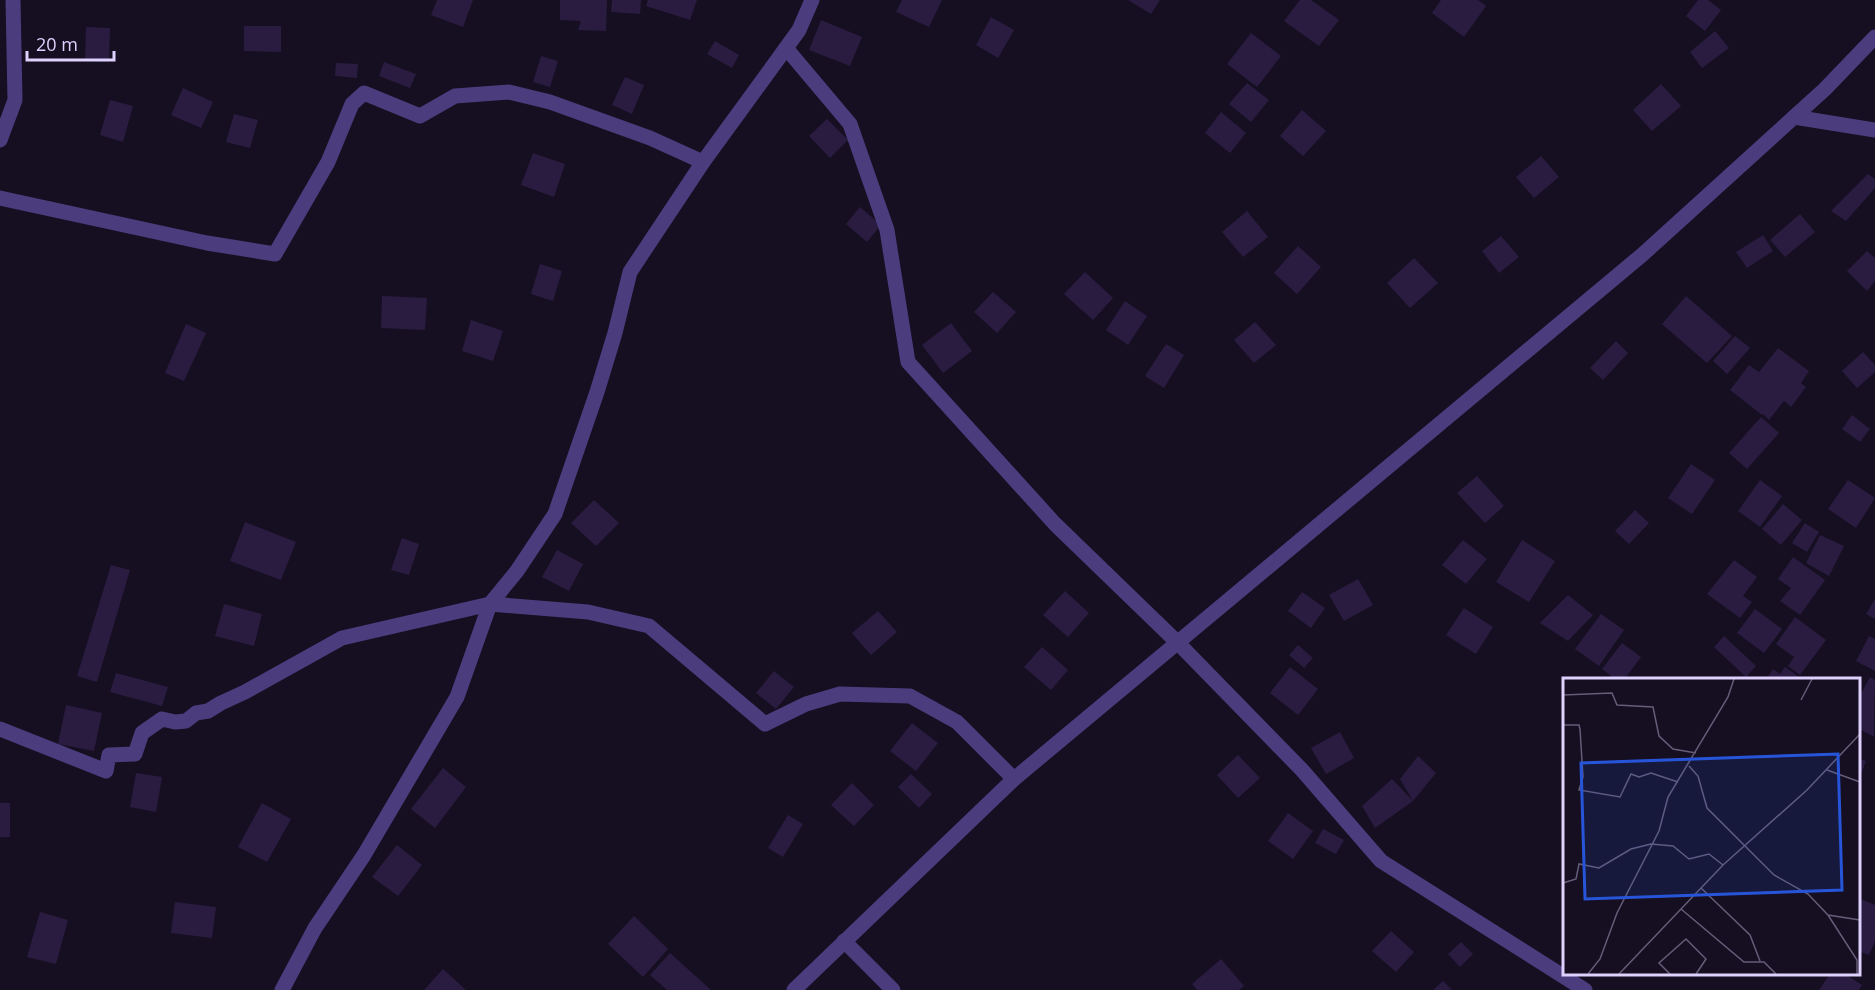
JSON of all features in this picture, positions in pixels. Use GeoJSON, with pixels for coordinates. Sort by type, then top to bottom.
{"type":"FeatureCollection","features":[{"type":"Feature","properties":{"kind":"street"},"geometry":{"type":"LineString","coordinates":[[0,140],[15,100],[13,0]]}},
{"type":"Feature","properties":{"kind":"street"},"geometry":{"type":"LineString","coordinates":[[282,990],[315,928],[370,846],[457,697],[490,604],[518,571],[555,514],[597,392],[630,272],[703,162],[799,30],[812,0]]}},
{"type":"Feature","properties":{"kind":"street"},"geometry":{"type":"LineString","coordinates":[[794,990],[1014,779],[1642,255],[1825,89],[1875,37]]}},
{"type":"Feature","properties":{"kind":"street"},"geometry":{"type":"LineString","coordinates":[[786,48],[850,124],[887,230],[909,362],[1055,524],[1178,643],[1302,770],[1382,861],[1585,990]]}},
{"type":"Feature","properties":{"kind":"street"},"geometry":{"type":"LineString","coordinates":[[0,198],[207,243],[275,254],[328,162],[351,104],[364,93],[420,116],[455,96],[509,92],[550,102],[650,138],[703,162]]}},
{"type":"Feature","properties":{"kind":"street"},"geometry":{"type":"LineString","coordinates":[[1794,117],[1875,130]]}},
{"type":"Feature","properties":{"kind":"street"},"geometry":{"type":"LineString","coordinates":[[0,729],[106,771],[109,755],[135,754],[142,733],[162,719],[175,722],[186,721],[196,713],[208,711],[245,692],[342,638],[490,604],[588,612],[649,626],[765,724],[806,704],[840,694],[910,696],[957,722],[1014,779]]}},
{"type":"Feature","properties":{"kind":"street"},"geometry":{"type":"LineString","coordinates":[[844,941],[893,990]]}},
{"type":"Feature","properties":{"kind":"building"},"geometry":{"type":"Polygon","coordinates":[[[437,0],[473,0],[463,27],[431,15],[437,0]]]}},
{"type":"Feature","properties":{"kind":"building"},"geometry":{"type":"Polygon","coordinates":[[[560,0],[607,0],[606,31],[578,30],[581,21],[560,20],[560,0]]]}},
{"type":"Feature","properties":{"kind":"building"},"geometry":{"type":"Polygon","coordinates":[[[612,0],[641,0],[640,14],[611,12],[612,0]]]}},
{"type":"Feature","properties":{"kind":"building"},"geometry":{"type":"Polygon","coordinates":[[[648,0],[697,0],[690,20],[646,6],[648,0]]]}},
{"type":"Feature","properties":{"kind":"building"},"geometry":{"type":"Polygon","coordinates":[[[902,0],[942,0],[929,27],[896,12],[902,0]]]}},
{"type":"Feature","properties":{"kind":"building"},"geometry":{"type":"Polygon","coordinates":[[[1128,0],[1160,0],[1151,14],[1128,0]]]}},
{"type":"Feature","properties":{"kind":"building"},"geometry":{"type":"Polygon","coordinates":[[[1300,0],[1311,0],[1339,20],[1319,46],[1284,21],[1300,0]]]}},
{"type":"Feature","properties":{"kind":"building"},"geometry":{"type":"Polygon","coordinates":[[[1441,0],[1478,0],[1486,6],[1464,37],[1432,13],[1441,0]]]}},
{"type":"Feature","properties":{"kind":"building"},"geometry":{"type":"Polygon","coordinates":[[[1698,0],[1708,0],[1721,10],[1705,31],[1686,16],[1698,0]]]}},
{"type":"Feature","properties":{"kind":"building"},"geometry":{"type":"Polygon","coordinates":[[[991,17],[1014,30],[998,58],[976,45],[991,17]]]}},
{"type":"Feature","properties":{"kind":"building"},"geometry":{"type":"Polygon","coordinates":[[[821,20],[862,37],[850,66],[809,50],[821,20]]]}},
{"type":"Feature","properties":{"kind":"building"},"geometry":{"type":"Polygon","coordinates":[[[244,26],[281,26],[281,52],[244,51],[244,26]]]}},
{"type":"Feature","properties":{"kind":"building"},"geometry":{"type":"Polygon","coordinates":[[[86,27],[110,28],[109,62],[85,61],[86,27]]]}},
{"type":"Feature","properties":{"kind":"building"},"geometry":{"type":"Polygon","coordinates":[[[1715,31],[1729,48],[1702,68],[1690,52],[1715,31]]]}},
{"type":"Feature","properties":{"kind":"building"},"geometry":{"type":"Polygon","coordinates":[[[1251,33],[1281,56],[1257,87],[1227,64],[1251,33]]]}},
{"type":"Feature","properties":{"kind":"building"},"geometry":{"type":"Polygon","coordinates":[[[715,41],[739,55],[732,68],[707,54],[715,41]]]}},
{"type":"Feature","properties":{"kind":"building"},"geometry":{"type":"Polygon","coordinates":[[[541,56],[558,61],[550,87],[533,82],[541,56]]]}},
{"type":"Feature","properties":{"kind":"building"},"geometry":{"type":"Polygon","coordinates":[[[384,62],[416,74],[410,88],[379,76],[384,62]]]}},
{"type":"Feature","properties":{"kind":"building"},"geometry":{"type":"Polygon","coordinates":[[[336,63],[358,64],[357,78],[335,76],[336,63]]]}},
{"type":"Feature","properties":{"kind":"building"},"geometry":{"type":"Polygon","coordinates":[[[625,77],[644,85],[632,114],[612,105],[625,77]]]}},
{"type":"Feature","properties":{"kind":"building"},"geometry":{"type":"Polygon","coordinates":[[[1247,83],[1269,100],[1251,122],[1229,104],[1247,83]]]}},
{"type":"Feature","properties":{"kind":"building"},"geometry":{"type":"Polygon","coordinates":[[[1661,84],[1681,106],[1652,131],[1633,110],[1661,84]]]}},
{"type":"Feature","properties":{"kind":"building"},"geometry":{"type":"Polygon","coordinates":[[[183,88],[213,102],[201,128],[171,115],[183,88]]]}},
{"type":"Feature","properties":{"kind":"building"},"geometry":{"type":"Polygon","coordinates":[[[110,100],[133,106],[123,142],[100,135],[110,100]]]}},
{"type":"Feature","properties":{"kind":"building"},"geometry":{"type":"Polygon","coordinates":[[[1302,110],[1326,131],[1303,156],[1280,136],[1302,110]]]}},
{"type":"Feature","properties":{"kind":"building"},"geometry":{"type":"Polygon","coordinates":[[[1221,112],[1246,133],[1230,153],[1205,133],[1221,112]]]}},
{"type":"Feature","properties":{"kind":"building"},"geometry":{"type":"Polygon","coordinates":[[[234,114],[258,120],[250,148],[226,142],[234,114]]]}},
{"type":"Feature","properties":{"kind":"building"},"geometry":{"type":"Polygon","coordinates":[[[827,119],[848,140],[830,158],[809,136],[827,119]]]}},
{"type":"Feature","properties":{"kind":"building"},"geometry":{"type":"Polygon","coordinates":[[[533,153],[565,164],[554,197],[521,185],[533,153]]]}},
{"type":"Feature","properties":{"kind":"building"},"geometry":{"type":"Polygon","coordinates":[[[1541,156],[1559,177],[1534,198],[1516,177],[1541,156]]]}},
{"type":"Feature","properties":{"kind":"building"},"geometry":{"type":"Polygon","coordinates":[[[1868,174],[1875,179],[1875,188],[1846,221],[1831,211],[1868,174]]]}},
{"type":"Feature","properties":{"kind":"building"},"geometry":{"type":"Polygon","coordinates":[[[860,207],[881,225],[867,242],[846,224],[860,207]]]}},
{"type":"Feature","properties":{"kind":"building"},"geometry":{"type":"Polygon","coordinates":[[[1247,211],[1268,237],[1243,257],[1222,232],[1247,211]]]}},
{"type":"Feature","properties":{"kind":"building"},"geometry":{"type":"Polygon","coordinates":[[[1800,214],[1815,232],[1785,257],[1770,240],[1800,214]]]}},
{"type":"Feature","properties":{"kind":"building"},"geometry":{"type":"Polygon","coordinates":[[[1763,235],[1773,251],[1747,268],[1736,252],[1763,235]]]}},
{"type":"Feature","properties":{"kind":"building"},"geometry":{"type":"Polygon","coordinates":[[[1501,236],[1519,257],[1499,273],[1482,251],[1501,236]]]}},
{"type":"Feature","properties":{"kind":"building"},"geometry":{"type":"Polygon","coordinates":[[[1298,246],[1321,267],[1297,294],[1274,273],[1298,246]]]}},
{"type":"Feature","properties":{"kind":"building"},"geometry":{"type":"Polygon","coordinates":[[[1867,251],[1875,258],[1875,281],[1867,291],[1847,271],[1867,251]]]}},
{"type":"Feature","properties":{"kind":"building"},"geometry":{"type":"Polygon","coordinates":[[[1414,258],[1438,283],[1410,308],[1387,283],[1414,258]]]}},
{"type":"Feature","properties":{"kind":"building"},"geometry":{"type":"Polygon","coordinates":[[[540,264],[562,271],[553,301],[531,294],[540,264]]]}},
{"type":"Feature","properties":{"kind":"building"},"geometry":{"type":"Polygon","coordinates":[[[1085,272],[1113,298],[1093,320],[1064,294],[1085,272]]]}},
{"type":"Feature","properties":{"kind":"building"},"geometry":{"type":"Polygon","coordinates":[[[993,292],[1016,312],[997,333],[974,312],[993,292]]]}},
{"type":"Feature","properties":{"kind":"building"},"geometry":{"type":"Polygon","coordinates":[[[382,296],[427,298],[425,330],[381,328],[382,296]]]}},
{"type":"Feature","properties":{"kind":"building"},"geometry":{"type":"Polygon","coordinates":[[[1686,296],[1732,336],[1707,363],[1662,324],[1686,296]]]}},
{"type":"Feature","properties":{"kind":"building"},"geometry":{"type":"Polygon","coordinates":[[[1125,301],[1147,316],[1128,345],[1106,330],[1125,301]]]}},
{"type":"Feature","properties":{"kind":"building"},"geometry":{"type":"Polygon","coordinates":[[[471,320],[503,331],[493,361],[462,351],[471,320]]]}},
{"type":"Feature","properties":{"kind":"building"},"geometry":{"type":"Polygon","coordinates":[[[1255,322],[1276,345],[1254,363],[1234,340],[1255,322]]]}},
{"type":"Feature","properties":{"kind":"building"},"geometry":{"type":"Polygon","coordinates":[[[951,323],[972,351],[943,373],[922,345],[951,323]]]}},
{"type":"Feature","properties":{"kind":"building"},"geometry":{"type":"Polygon","coordinates":[[[186,324],[206,333],[184,381],[165,373],[186,324]]]}},
{"type":"Feature","properties":{"kind":"building"},"geometry":{"type":"Polygon","coordinates":[[[1735,336],[1750,348],[1727,374],[1713,361],[1735,336]]]}},
{"type":"Feature","properties":{"kind":"building"},"geometry":{"type":"Polygon","coordinates":[[[1616,341],[1628,353],[1603,380],[1590,368],[1616,341]]]}},
{"type":"Feature","properties":{"kind":"building"},"geometry":{"type":"Polygon","coordinates":[[[1166,344],[1184,355],[1164,388],[1145,376],[1166,344]]]}},
{"type":"Feature","properties":{"kind":"building"},"geometry":{"type":"Polygon","coordinates":[[[1778,348],[1809,371],[1801,383],[1806,387],[1791,407],[1784,401],[1769,420],[1730,390],[1749,365],[1759,372],[1778,348]]]}},
{"type":"Feature","properties":{"kind":"building"},"geometry":{"type":"Polygon","coordinates":[[[1863,352],[1875,365],[1875,372],[1857,388],[1842,371],[1863,352]]]}},
{"type":"Feature","properties":{"kind":"building"},"geometry":{"type":"Polygon","coordinates":[[[1852,415],[1870,429],[1860,442],[1842,429],[1852,415]]]}},
{"type":"Feature","properties":{"kind":"building"},"geometry":{"type":"Polygon","coordinates":[[[1761,417],[1779,433],[1747,469],[1729,453],[1761,417]]]}},
{"type":"Feature","properties":{"kind":"building"},"geometry":{"type":"Polygon","coordinates":[[[1691,464],[1715,480],[1692,514],[1668,498],[1691,464]]]}},
{"type":"Feature","properties":{"kind":"building"},"geometry":{"type":"Polygon","coordinates":[[[1477,476],[1504,506],[1485,523],[1457,493],[1477,476]]]}},
{"type":"Feature","properties":{"kind":"building"},"geometry":{"type":"Polygon","coordinates":[[[1760,480],[1782,496],[1760,527],[1738,511],[1760,480]]]}},
{"type":"Feature","properties":{"kind":"building"},"geometry":{"type":"Polygon","coordinates":[[[1848,480],[1875,498],[1856,528],[1828,509],[1848,480]]]}},
{"type":"Feature","properties":{"kind":"building"},"geometry":{"type":"Polygon","coordinates":[[[594,500],[619,523],[596,546],[571,523],[594,500]]]}},
{"type":"Feature","properties":{"kind":"building"},"geometry":{"type":"Polygon","coordinates":[[[1783,504],[1802,520],[1781,545],[1762,529],[1783,504]]]}},
{"type":"Feature","properties":{"kind":"building"},"geometry":{"type":"Polygon","coordinates":[[[1635,510],[1649,523],[1629,544],[1615,531],[1635,510]]]}},
{"type":"Feature","properties":{"kind":"building"},"geometry":{"type":"Polygon","coordinates":[[[245,522],[296,542],[281,580],[230,561],[245,522]]]}},
{"type":"Feature","properties":{"kind":"building"},"geometry":{"type":"Polygon","coordinates":[[[1805,523],[1819,532],[1807,552],[1792,543],[1805,523]]]}},
{"type":"Feature","properties":{"kind":"building"},"geometry":{"type":"Polygon","coordinates":[[[1820,535],[1844,546],[1829,576],[1806,563],[1820,535]]]}},
{"type":"Feature","properties":{"kind":"building"},"geometry":{"type":"Polygon","coordinates":[[[402,538],[419,544],[409,575],[391,570],[402,538]]]}},
{"type":"Feature","properties":{"kind":"building"},"geometry":{"type":"Polygon","coordinates":[[[1463,540],[1487,559],[1466,584],[1442,565],[1463,540]]]}},
{"type":"Feature","properties":{"kind":"building"},"geometry":{"type":"Polygon","coordinates":[[[1522,540],[1555,561],[1529,602],[1496,582],[1522,540]]]}},
{"type":"Feature","properties":{"kind":"building"},"geometry":{"type":"Polygon","coordinates":[[[557,550],[583,564],[569,591],[542,577],[557,550]]]}},
{"type":"Feature","properties":{"kind":"building"},"geometry":{"type":"Polygon","coordinates":[[[1793,557],[1825,580],[1800,615],[1780,601],[1791,588],[1778,579],[1793,557]]]}},
{"type":"Feature","properties":{"kind":"building"},"geometry":{"type":"Polygon","coordinates":[[[1734,560],[1757,577],[1743,596],[1752,602],[1740,618],[1707,594],[1734,560]]]}},
{"type":"Feature","properties":{"kind":"building"},"geometry":{"type":"Polygon","coordinates":[[[111,565],[130,570],[97,682],[77,676],[111,565]]]}},
{"type":"Feature","properties":{"kind":"building"},"geometry":{"type":"Polygon","coordinates":[[[1358,579],[1373,605],[1344,621],[1329,595],[1358,579]]]}},
{"type":"Feature","properties":{"kind":"building"},"geometry":{"type":"Polygon","coordinates":[[[1065,591],[1089,613],[1068,637],[1043,615],[1065,591]]]}},
{"type":"Feature","properties":{"kind":"building"},"geometry":{"type":"Polygon","coordinates":[[[1302,592],[1325,608],[1311,628],[1288,611],[1302,592]]]}},
{"type":"Feature","properties":{"kind":"building"},"geometry":{"type":"Polygon","coordinates":[[[1568,595],[1593,615],[1568,641],[1540,623],[1568,595]]]}},
{"type":"Feature","properties":{"kind":"building"},"geometry":{"type":"Polygon","coordinates":[[[1875,599],[1875,619],[1866,614],[1875,599]]]}},
{"type":"Feature","properties":{"kind":"building"},"geometry":{"type":"Polygon","coordinates":[[[224,604],[262,614],[254,646],[215,636],[224,604]]]}},
{"type":"Feature","properties":{"kind":"building"},"geometry":{"type":"Polygon","coordinates":[[[1464,608],[1493,627],[1476,654],[1446,635],[1464,608]]]}},
{"type":"Feature","properties":{"kind":"building"},"geometry":{"type":"Polygon","coordinates":[[[1755,609],[1782,629],[1764,653],[1737,633],[1755,609]]]}},
{"type":"Feature","properties":{"kind":"building"},"geometry":{"type":"Polygon","coordinates":[[[878,611],[897,632],[871,655],[852,633],[878,611]]]}},
{"type":"Feature","properties":{"kind":"building"},"geometry":{"type":"Polygon","coordinates":[[[1601,614],[1624,630],[1599,666],[1575,649],[1601,614]]]}},
{"type":"Feature","properties":{"kind":"building"},"geometry":{"type":"Polygon","coordinates":[[[1795,617],[1826,640],[1800,675],[1788,666],[1794,657],[1776,644],[1795,617]]]}},
{"type":"Feature","properties":{"kind":"building"},"geometry":{"type":"Polygon","coordinates":[[[1724,636],[1756,666],[1746,677],[1714,647],[1724,636]]]}},
{"type":"Feature","properties":{"kind":"building"},"geometry":{"type":"Polygon","coordinates":[[[1869,636],[1875,639],[1875,671],[1856,661],[1869,636]]]}},
{"type":"Feature","properties":{"kind":"building"},"geometry":{"type":"Polygon","coordinates":[[[1622,643],[1641,657],[1625,678],[1613,678],[1602,669],[1622,643]]]}},
{"type":"Feature","properties":{"kind":"building"},"geometry":{"type":"Polygon","coordinates":[[[1298,645],[1313,658],[1304,668],[1289,655],[1298,645]]]}},
{"type":"Feature","properties":{"kind":"building"},"geometry":{"type":"Polygon","coordinates":[[[1042,647],[1068,670],[1051,690],[1024,667],[1042,647]]]}},
{"type":"Feature","properties":{"kind":"building"},"geometry":{"type":"Polygon","coordinates":[[[1290,667],[1318,689],[1298,715],[1270,693],[1290,667]]]}},
{"type":"Feature","properties":{"kind":"building"},"geometry":{"type":"Polygon","coordinates":[[[1785,667],[1799,677],[1767,678],[1773,669],[1780,674],[1785,667]]]}},
{"type":"Feature","properties":{"kind":"building"},"geometry":{"type":"Polygon","coordinates":[[[774,671],[794,687],[776,709],[756,693],[774,671]]]}},
{"type":"Feature","properties":{"kind":"building"},"geometry":{"type":"Polygon","coordinates":[[[116,673],[168,687],[162,706],[110,692],[116,673]]]}},
{"type":"Feature","properties":{"kind":"building"},"geometry":{"type":"Polygon","coordinates":[[[1870,677],[1875,680],[1874,737],[1860,729],[1860,695],[1870,677]]]}},
{"type":"Feature","properties":{"kind":"building"},"geometry":{"type":"Polygon","coordinates":[[[66,705],[102,713],[94,751],[58,744],[66,705]]]}},
{"type":"Feature","properties":{"kind":"building"},"geometry":{"type":"Polygon","coordinates":[[[912,723],[938,743],[916,771],[890,751],[912,723]]]}},
{"type":"Feature","properties":{"kind":"building"},"geometry":{"type":"Polygon","coordinates":[[[1340,732],[1354,758],[1326,774],[1311,748],[1340,732]]]}},
{"type":"Feature","properties":{"kind":"building"},"geometry":{"type":"Polygon","coordinates":[[[1238,755],[1260,778],[1238,798],[1217,775],[1238,755]]]}},
{"type":"Feature","properties":{"kind":"building"},"geometry":{"type":"Polygon","coordinates":[[[1418,756],[1436,773],[1413,801],[1400,779],[1418,756]]]}},
{"type":"Feature","properties":{"kind":"building"},"geometry":{"type":"Polygon","coordinates":[[[1860,759],[1866,761],[1860,777],[1860,759]]]}},
{"type":"Feature","properties":{"kind":"building"},"geometry":{"type":"Polygon","coordinates":[[[443,768],[466,787],[435,828],[411,809],[443,768]]]}},
{"type":"Feature","properties":{"kind":"building"},"geometry":{"type":"Polygon","coordinates":[[[136,773],[162,777],[156,812],[130,807],[136,773]]]}},
{"type":"Feature","properties":{"kind":"building"},"geometry":{"type":"Polygon","coordinates":[[[911,774],[932,794],[919,808],[898,787],[911,774]]]}},
{"type":"Feature","properties":{"kind":"building"},"geometry":{"type":"Polygon","coordinates":[[[1392,779],[1413,801],[1375,828],[1362,806],[1392,779]]]}},
{"type":"Feature","properties":{"kind":"building"},"geometry":{"type":"Polygon","coordinates":[[[852,783],[874,805],[854,826],[831,805],[852,783]]]}},
{"type":"Feature","properties":{"kind":"building"},"geometry":{"type":"Polygon","coordinates":[[[0,803],[10,803],[10,837],[0,837],[0,803]]]}},
{"type":"Feature","properties":{"kind":"building"},"geometry":{"type":"Polygon","coordinates":[[[262,803],[291,819],[267,862],[238,847],[262,803]]]}},
{"type":"Feature","properties":{"kind":"building"},"geometry":{"type":"Polygon","coordinates":[[[1288,813],[1313,831],[1293,859],[1268,841],[1288,813]]]}},
{"type":"Feature","properties":{"kind":"building"},"geometry":{"type":"Polygon","coordinates":[[[788,815],[803,824],[783,857],[768,848],[788,815]]]}},
{"type":"Feature","properties":{"kind":"building"},"geometry":{"type":"Polygon","coordinates":[[[1323,829],[1344,840],[1336,854],[1315,843],[1323,829]]]}},
{"type":"Feature","properties":{"kind":"building"},"geometry":{"type":"Polygon","coordinates":[[[397,845],[422,865],[398,896],[372,877],[397,845]]]}},
{"type":"Feature","properties":{"kind":"building"},"geometry":{"type":"Polygon","coordinates":[[[1860,899],[1875,905],[1875,941],[1869,955],[1860,952],[1860,899]]]}},
{"type":"Feature","properties":{"kind":"building"},"geometry":{"type":"Polygon","coordinates":[[[175,902],[216,907],[212,938],[171,933],[175,902]]]}},
{"type":"Feature","properties":{"kind":"building"},"geometry":{"type":"Polygon","coordinates":[[[40,912],[68,920],[56,964],[27,957],[40,912]]]}},
{"type":"Feature","properties":{"kind":"building"},"geometry":{"type":"Polygon","coordinates":[[[634,916],[668,949],[643,977],[608,944],[634,916]]]}},
{"type":"Feature","properties":{"kind":"building"},"geometry":{"type":"Polygon","coordinates":[[[1391,931],[1414,952],[1396,972],[1372,951],[1391,931]]]}},
{"type":"Feature","properties":{"kind":"building"},"geometry":{"type":"Polygon","coordinates":[[[1461,942],[1473,954],[1460,967],[1448,954],[1461,942]]]}},
{"type":"Feature","properties":{"kind":"building"},"geometry":{"type":"Polygon","coordinates":[[[670,953],[711,990],[667,990],[650,975],[670,953]]]}},
{"type":"Feature","properties":{"kind":"building"},"geometry":{"type":"Polygon","coordinates":[[[1221,959],[1244,986],[1239,990],[1197,990],[1192,984],[1221,959]]]}},
{"type":"Feature","properties":{"kind":"building"},"geometry":{"type":"Polygon","coordinates":[[[443,969],[466,990],[424,990],[443,969]]]}},
{"type":"Feature","properties":{"kind":"building"},"geometry":{"type":"Polygon","coordinates":[[[1829,975],[1847,975],[1862,985],[1859,990],[1819,990],[1829,975]]]}},
{"type":"Feature","properties":{"kind":"building"},"geometry":{"type":"Polygon","coordinates":[[[1443,981],[1452,990],[1433,990],[1443,981]]]}}]}
